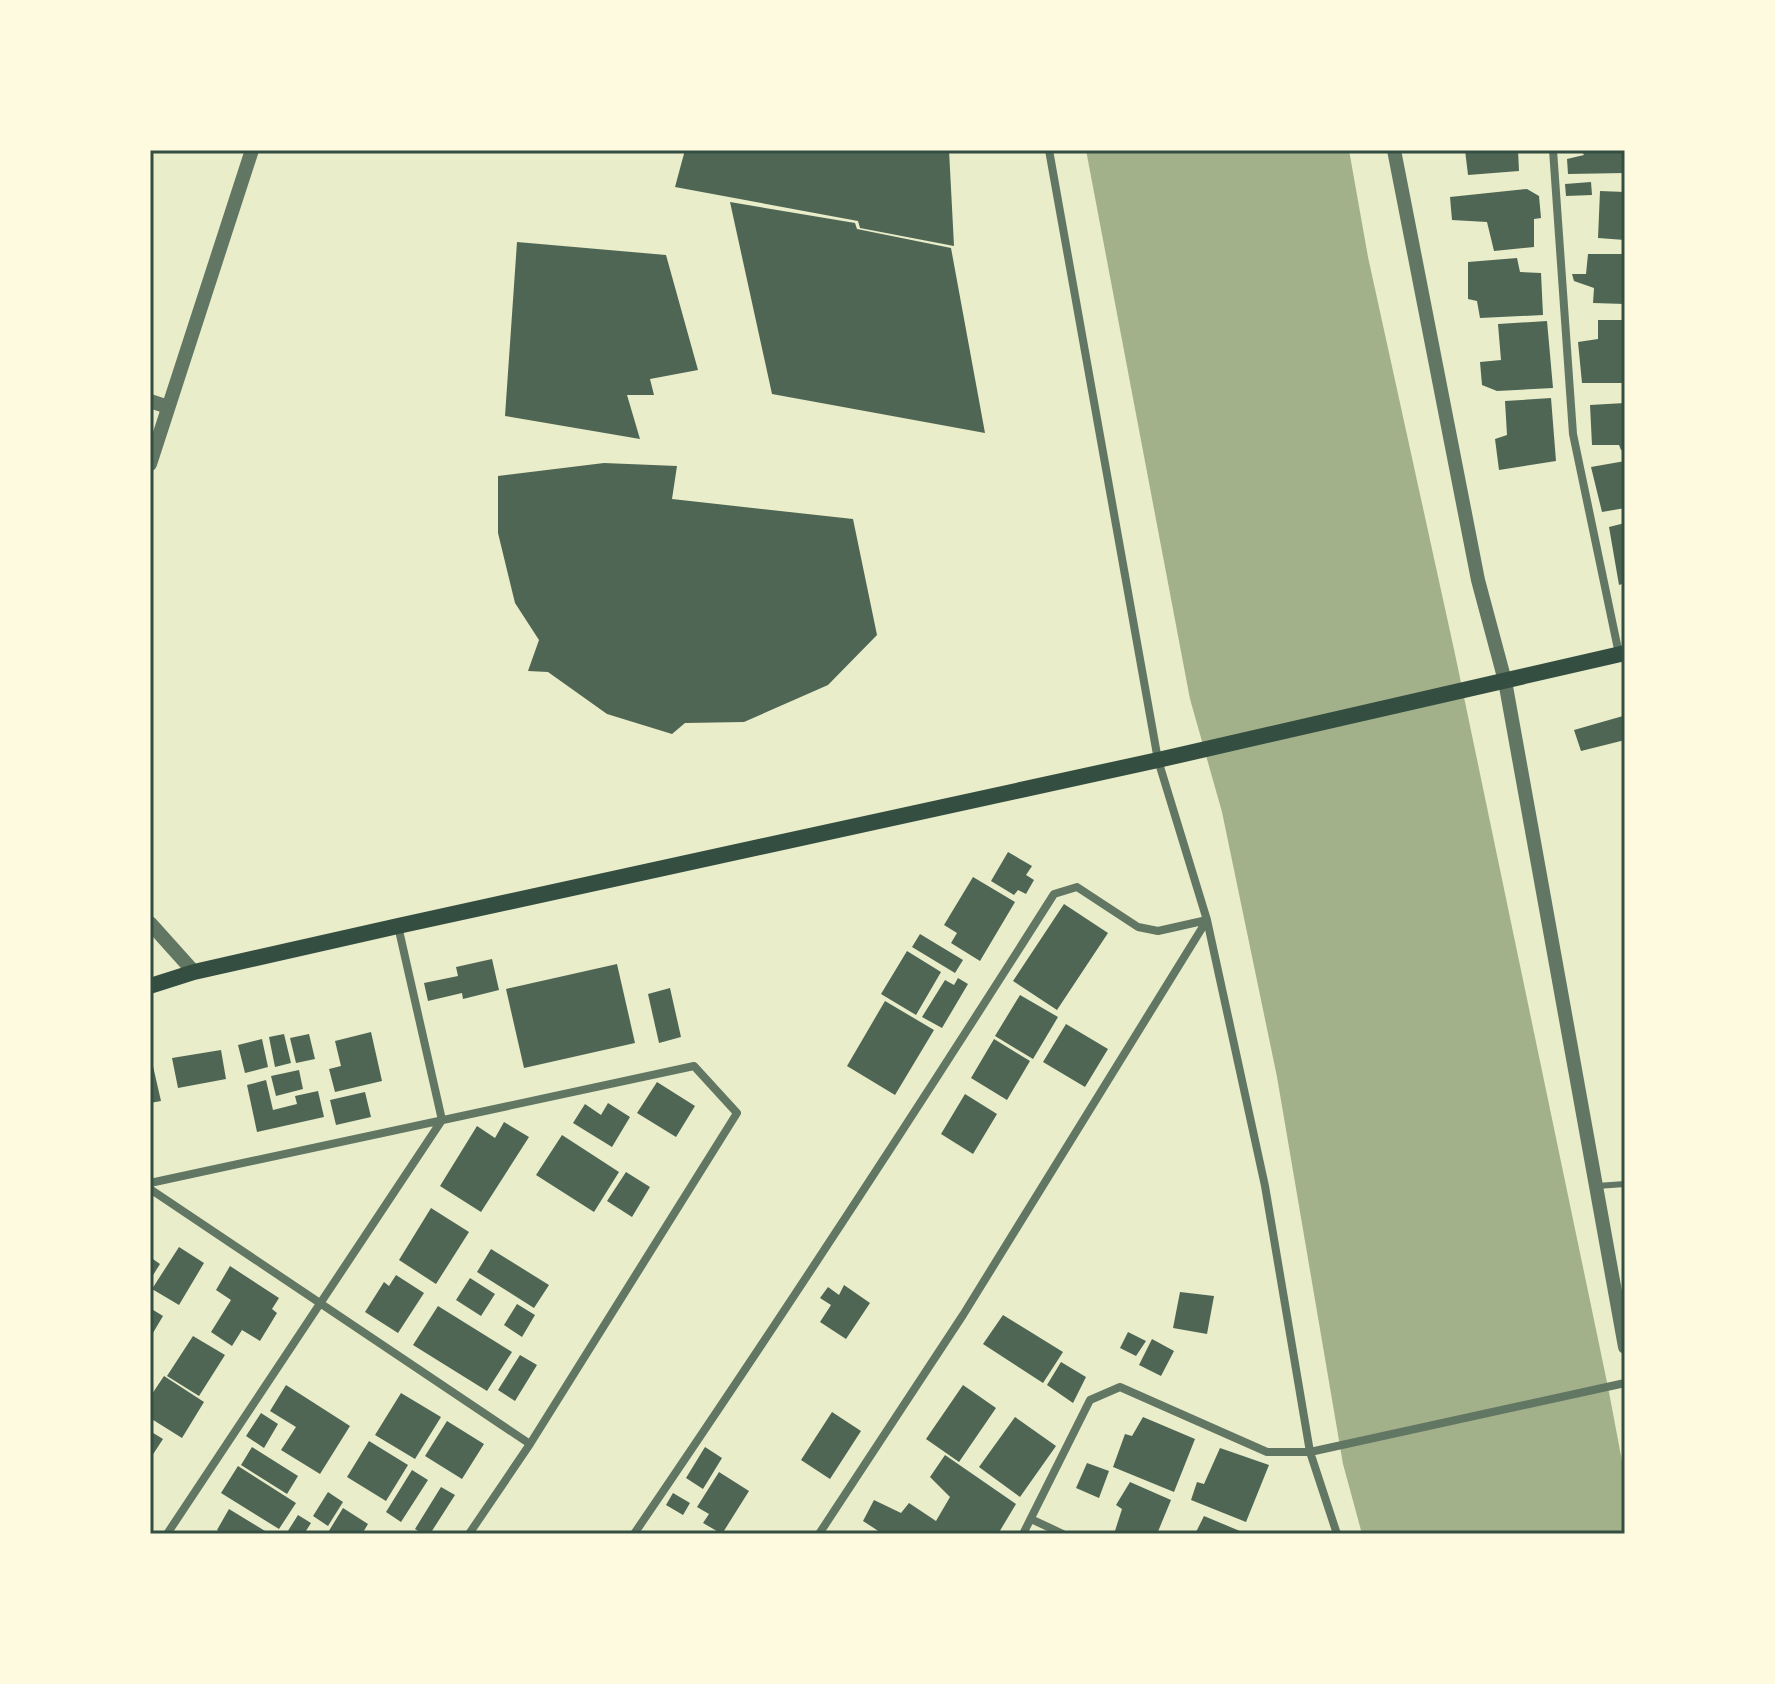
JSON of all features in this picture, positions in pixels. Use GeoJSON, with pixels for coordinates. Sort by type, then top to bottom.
{"type":"FeatureCollection","features":[{"type":"Feature","properties":{"kind":"main road"},"geometry":{"type":"LineString","coordinates":[[150,986],[194,972],[1158,760],[1622,654]]}},
{"type":"Feature","properties":{"kind":"street"},"geometry":{"type":"LineString","coordinates":[[150,464],[252,150]]}},
{"type":"Feature","properties":{"kind":"street"},"geometry":{"type":"LineString","coordinates":[[1049,150],[1158,760],[1207,920],[1265,1186],[1310,1452],[1337,1534]]}},
{"type":"Feature","properties":{"kind":"street"},"geometry":{"type":"LineString","coordinates":[[1394,150],[1478,580],[1505,681],[1625,1347]]}},
{"type":"Feature","properties":{"kind":"street"},"geometry":{"type":"LineString","coordinates":[[1553,150],[1573,434],[1622,654]]}},
{"type":"Feature","properties":{"kind":"street"},"geometry":{"type":"LineString","coordinates":[[150,401],[168,407]]}},
{"type":"Feature","properties":{"kind":"street"},"geometry":{"type":"LineString","coordinates":[[634,1534],[911,1120],[1054,894],[1077,887],[1138,927],[1158,931],[1207,920]]}},
{"type":"Feature","properties":{"kind":"street"},"geometry":{"type":"LineString","coordinates":[[819,1534],[963,1315],[1207,920]]}},
{"type":"Feature","properties":{"kind":"street"},"geometry":{"type":"LineString","coordinates":[[150,923],[194,972]]}},
{"type":"Feature","properties":{"kind":"street"},"geometry":{"type":"LineString","coordinates":[[167,1534],[442,1120],[398,926]]}},
{"type":"Feature","properties":{"kind":"street"},"geometry":{"type":"LineString","coordinates":[[150,1186],[694,1066],[737,1113],[530,1444],[469,1534]]}},
{"type":"Feature","properties":{"kind":"street"},"geometry":{"type":"LineString","coordinates":[[150,1186],[530,1444]]}},
{"type":"Feature","properties":{"kind":"street"},"geometry":{"type":"LineString","coordinates":[[1023,1534],[1090,1400],[1120,1387],[1267,1452],[1310,1452],[1625,1383]]}},
{"type":"Feature","properties":{"kind":"street"},"geometry":{"type":"LineString","coordinates":[[1031,1519],[1063,1534]]}},
{"type":"Feature","properties":{"kind":"lane"},"geometry":{"type":"LineString","coordinates":[[1597,1186],[1625,1184]]}},
{"type":"Feature","properties":{"kind":"shaded area"},"geometry":{"type":"Polygon","coordinates":[[[1086,150],[1349,150],[1368,257],[1455,654],[1608,1387],[1625,1477],[1625,1534],[1362,1534],[1343,1464],[1277,1077],[1222,812],[1190,699],[1086,150]]]}},
{"type":"Feature","properties":{"kind":"building"},"geometry":{"type":"Polygon","coordinates":[[[685,150],[949,150],[954,246],[860,228],[858,221],[675,187],[685,150]]]}},
{"type":"Feature","properties":{"kind":"building"},"geometry":{"type":"Polygon","coordinates":[[[1465,150],[1518,150],[1519,171],[1468,175],[1465,150]]]}},
{"type":"Feature","properties":{"kind":"building"},"geometry":{"type":"Polygon","coordinates":[[[1581,150],[1625,150],[1625,173],[1568,174],[1567,159],[1584,155],[1581,150]]]}},
{"type":"Feature","properties":{"kind":"building"},"geometry":{"type":"Polygon","coordinates":[[[1591,182],[1592,195],[1566,196],[1565,184],[1591,182]]]}},
{"type":"Feature","properties":{"kind":"building"},"geometry":{"type":"Polygon","coordinates":[[[1527,189],[1539,196],[1541,218],[1534,219],[1534,247],[1494,251],[1487,222],[1452,220],[1450,197],[1527,189]]]}},
{"type":"Feature","properties":{"kind":"building"},"geometry":{"type":"Polygon","coordinates":[[[1600,191],[1625,192],[1625,240],[1598,238],[1600,191]]]}},
{"type":"Feature","properties":{"kind":"building"},"geometry":{"type":"Polygon","coordinates":[[[730,202],[855,223],[857,229],[951,248],[985,433],[772,394],[730,202]]]}},
{"type":"Feature","properties":{"kind":"building"},"geometry":{"type":"Polygon","coordinates":[[[517,242],[666,255],[698,370],[650,379],[654,395],[627,395],[640,439],[505,416],[517,242]]]}},
{"type":"Feature","properties":{"kind":"building"},"geometry":{"type":"Polygon","coordinates":[[[1588,254],[1625,254],[1625,304],[1593,303],[1594,288],[1574,281],[1572,274],[1586,274],[1588,254]]]}},
{"type":"Feature","properties":{"kind":"building"},"geometry":{"type":"Polygon","coordinates":[[[1517,258],[1520,272],[1541,273],[1543,315],[1480,318],[1477,301],[1468,299],[1468,262],[1517,258]]]}},
{"type":"Feature","properties":{"kind":"building"},"geometry":{"type":"Polygon","coordinates":[[[1598,320],[1625,320],[1625,383],[1582,383],[1578,342],[1598,339],[1598,320]]]}},
{"type":"Feature","properties":{"kind":"building"},"geometry":{"type":"Polygon","coordinates":[[[1547,321],[1553,388],[1497,391],[1482,385],[1480,362],[1501,360],[1498,324],[1547,321]]]}},
{"type":"Feature","properties":{"kind":"building"},"geometry":{"type":"Polygon","coordinates":[[[1551,398],[1556,461],[1499,470],[1495,439],[1507,435],[1505,401],[1551,398]]]}},
{"type":"Feature","properties":{"kind":"building"},"geometry":{"type":"Polygon","coordinates":[[[1625,403],[1625,450],[1621,450],[1619,445],[1592,445],[1590,405],[1625,403]]]}},
{"type":"Feature","properties":{"kind":"building"},"geometry":{"type":"Polygon","coordinates":[[[1625,461],[1625,508],[1602,512],[1591,467],[1625,461]]]}},
{"type":"Feature","properties":{"kind":"building"},"geometry":{"type":"Polygon","coordinates":[[[604,463],[677,466],[672,499],[853,519],[877,635],[828,685],[744,722],[685,723],[672,734],[607,714],[548,672],[528,671],[539,640],[515,603],[498,533],[498,476],[604,463]]]}},
{"type":"Feature","properties":{"kind":"building"},"geometry":{"type":"Polygon","coordinates":[[[1625,523],[1625,583],[1619,585],[1609,527],[1625,523]]]}},
{"type":"Feature","properties":{"kind":"building"},"geometry":{"type":"Polygon","coordinates":[[[1623,716],[1625,740],[1581,751],[1574,730],[1623,716]]]}},
{"type":"Feature","properties":{"kind":"building"},"geometry":{"type":"Polygon","coordinates":[[[1008,852],[1032,866],[1026,875],[1034,880],[1026,894],[1018,890],[1014,895],[991,881],[1008,852]]]}},
{"type":"Feature","properties":{"kind":"building"},"geometry":{"type":"Polygon","coordinates":[[[973,877],[1015,902],[980,961],[951,943],[957,933],[944,925],[973,877]]]}},
{"type":"Feature","properties":{"kind":"building"},"geometry":{"type":"Polygon","coordinates":[[[1064,904],[1108,933],[1057,1010],[1013,981],[1064,904]]]}},
{"type":"Feature","properties":{"kind":"building"},"geometry":{"type":"Polygon","coordinates":[[[920,934],[963,960],[955,973],[912,947],[920,934]]]}},
{"type":"Feature","properties":{"kind":"building"},"geometry":{"type":"Polygon","coordinates":[[[907,951],[941,972],[916,1015],[881,994],[907,951]]]}},
{"type":"Feature","properties":{"kind":"building"},"geometry":{"type":"Polygon","coordinates":[[[492,959],[499,990],[463,999],[462,993],[428,1001],[424,983],[458,976],[456,967],[492,959]]]}},
{"type":"Feature","properties":{"kind":"building"},"geometry":{"type":"Polygon","coordinates":[[[617,964],[635,1043],[524,1068],[506,989],[617,964]]]}},
{"type":"Feature","properties":{"kind":"building"},"geometry":{"type":"Polygon","coordinates":[[[958,978],[968,984],[942,1028],[922,1017],[945,980],[954,985],[958,978]]]}},
{"type":"Feature","properties":{"kind":"building"},"geometry":{"type":"Polygon","coordinates":[[[670,988],[681,1037],[659,1043],[648,994],[670,988]]]}},
{"type":"Feature","properties":{"kind":"building"},"geometry":{"type":"Polygon","coordinates":[[[1020,995],[1058,1017],[1033,1059],[995,1036],[1020,995]]]}},
{"type":"Feature","properties":{"kind":"building"},"geometry":{"type":"Polygon","coordinates":[[[885,1001],[934,1030],[895,1095],[847,1066],[885,1001]]]}},
{"type":"Feature","properties":{"kind":"building"},"geometry":{"type":"Polygon","coordinates":[[[1066,1024],[1108,1049],[1085,1087],[1043,1062],[1066,1024]]]}},
{"type":"Feature","properties":{"kind":"building"},"geometry":{"type":"Polygon","coordinates":[[[371,1032],[382,1081],[335,1092],[329,1069],[341,1066],[335,1041],[371,1032]]]}},
{"type":"Feature","properties":{"kind":"building"},"geometry":{"type":"Polygon","coordinates":[[[284,1034],[291,1063],[275,1067],[269,1037],[284,1034]]]}},
{"type":"Feature","properties":{"kind":"building"},"geometry":{"type":"Polygon","coordinates":[[[309,1034],[315,1059],[296,1063],[290,1038],[309,1034]]]}},
{"type":"Feature","properties":{"kind":"building"},"geometry":{"type":"Polygon","coordinates":[[[262,1039],[268,1067],[245,1073],[238,1045],[262,1039]]]}},
{"type":"Feature","properties":{"kind":"building"},"geometry":{"type":"Polygon","coordinates":[[[994,1039],[1030,1061],[1007,1100],[971,1078],[994,1039]]]}},
{"type":"Feature","properties":{"kind":"building"},"geometry":{"type":"Polygon","coordinates":[[[221,1050],[226,1079],[178,1088],[172,1058],[221,1050]]]}},
{"type":"Feature","properties":{"kind":"building"},"geometry":{"type":"Polygon","coordinates":[[[150,1053],[161,1101],[150,1103],[150,1053]]]}},
{"type":"Feature","properties":{"kind":"building"},"geometry":{"type":"Polygon","coordinates":[[[299,1070],[303,1089],[276,1096],[271,1076],[299,1070]]]}},
{"type":"Feature","properties":{"kind":"building"},"geometry":{"type":"Polygon","coordinates":[[[266,1080],[273,1110],[297,1104],[295,1096],[318,1091],[324,1117],[257,1132],[247,1085],[266,1080]]]}},
{"type":"Feature","properties":{"kind":"building"},"geometry":{"type":"Polygon","coordinates":[[[657,1082],[695,1106],[676,1137],[637,1113],[657,1082]]]}},
{"type":"Feature","properties":{"kind":"building"},"geometry":{"type":"Polygon","coordinates":[[[365,1092],[371,1117],[336,1125],[330,1100],[365,1092]]]}},
{"type":"Feature","properties":{"kind":"building"},"geometry":{"type":"Polygon","coordinates":[[[965,1094],[997,1114],[973,1154],[941,1134],[965,1094]]]}},
{"type":"Feature","properties":{"kind":"building"},"geometry":{"type":"Polygon","coordinates":[[[608,1103],[630,1117],[612,1147],[573,1123],[585,1104],[601,1115],[608,1103]]]}},
{"type":"Feature","properties":{"kind":"building"},"geometry":{"type":"Polygon","coordinates":[[[504,1122],[529,1137],[481,1212],[440,1186],[477,1126],[495,1138],[504,1122]]]}},
{"type":"Feature","properties":{"kind":"building"},"geometry":{"type":"Polygon","coordinates":[[[562,1135],[619,1172],[594,1212],[536,1175],[562,1135]]]}},
{"type":"Feature","properties":{"kind":"building"},"geometry":{"type":"Polygon","coordinates":[[[626,1172],[650,1187],[632,1217],[607,1201],[626,1172]]]}},
{"type":"Feature","properties":{"kind":"building"},"geometry":{"type":"Polygon","coordinates":[[[431,1208],[469,1232],[436,1284],[399,1260],[431,1208]]]}},
{"type":"Feature","properties":{"kind":"building"},"geometry":{"type":"Polygon","coordinates":[[[179,1247],[204,1263],[179,1305],[152,1289],[179,1247]]]}},
{"type":"Feature","properties":{"kind":"building"},"geometry":{"type":"Polygon","coordinates":[[[491,1249],[549,1285],[534,1308],[477,1272],[491,1249]]]}},
{"type":"Feature","properties":{"kind":"building"},"geometry":{"type":"Polygon","coordinates":[[[150,1257],[160,1264],[150,1280],[150,1257]]]}},
{"type":"Feature","properties":{"kind":"building"},"geometry":{"type":"Polygon","coordinates":[[[230,1266],[279,1298],[272,1309],[277,1313],[260,1341],[242,1330],[232,1346],[211,1332],[231,1300],[216,1290],[230,1266]]]}},
{"type":"Feature","properties":{"kind":"building"},"geometry":{"type":"Polygon","coordinates":[[[396,1275],[424,1293],[398,1333],[365,1312],[384,1282],[389,1286],[396,1275]]]}},
{"type":"Feature","properties":{"kind":"building"},"geometry":{"type":"Polygon","coordinates":[[[470,1278],[495,1294],[481,1316],[456,1300],[470,1278]]]}},
{"type":"Feature","properties":{"kind":"building"},"geometry":{"type":"Polygon","coordinates":[[[844,1285],[870,1303],[846,1339],[820,1322],[831,1305],[820,1298],[828,1287],[839,1295],[844,1285]]]}},
{"type":"Feature","properties":{"kind":"building"},"geometry":{"type":"Polygon","coordinates":[[[1180,1292],[1214,1296],[1207,1334],[1173,1328],[1180,1292]]]}},
{"type":"Feature","properties":{"kind":"building"},"geometry":{"type":"Polygon","coordinates":[[[517,1304],[535,1315],[522,1337],[504,1325],[517,1304]]]}},
{"type":"Feature","properties":{"kind":"building"},"geometry":{"type":"Polygon","coordinates":[[[438,1306],[512,1352],[487,1391],[413,1345],[438,1306]]]}},
{"type":"Feature","properties":{"kind":"building"},"geometry":{"type":"Polygon","coordinates":[[[150,1308],[163,1316],[150,1338],[150,1308]]]}},
{"type":"Feature","properties":{"kind":"building"},"geometry":{"type":"Polygon","coordinates":[[[1003,1315],[1063,1352],[1043,1383],[983,1344],[1003,1315]]]}},
{"type":"Feature","properties":{"kind":"building"},"geometry":{"type":"Polygon","coordinates":[[[1128,1332],[1146,1341],[1136,1356],[1120,1348],[1128,1332]]]}},
{"type":"Feature","properties":{"kind":"building"},"geometry":{"type":"Polygon","coordinates":[[[193,1336],[225,1355],[199,1396],[167,1376],[193,1336]]]}},
{"type":"Feature","properties":{"kind":"building"},"geometry":{"type":"Polygon","coordinates":[[[1152,1339],[1174,1351],[1161,1376],[1139,1365],[1152,1339]]]}},
{"type":"Feature","properties":{"kind":"building"},"geometry":{"type":"Polygon","coordinates":[[[520,1355],[537,1365],[515,1401],[498,1390],[520,1355]]]}},
{"type":"Feature","properties":{"kind":"building"},"geometry":{"type":"Polygon","coordinates":[[[1061,1362],[1086,1377],[1073,1403],[1047,1385],[1061,1362]]]}},
{"type":"Feature","properties":{"kind":"building"},"geometry":{"type":"Polygon","coordinates":[[[164,1376],[204,1402],[182,1438],[150,1418],[150,1397],[164,1376]]]}},
{"type":"Feature","properties":{"kind":"building"},"geometry":{"type":"Polygon","coordinates":[[[286,1385],[350,1426],[320,1474],[281,1450],[296,1427],[270,1411],[286,1385]]]}},
{"type":"Feature","properties":{"kind":"building"},"geometry":{"type":"Polygon","coordinates":[[[963,1385],[996,1408],[959,1462],[926,1439],[963,1385]]]}},
{"type":"Feature","properties":{"kind":"building"},"geometry":{"type":"Polygon","coordinates":[[[401,1393],[441,1417],[415,1459],[375,1435],[401,1393]]]}},
{"type":"Feature","properties":{"kind":"building"},"geometry":{"type":"Polygon","coordinates":[[[832,1412],[861,1431],[830,1479],[801,1460],[832,1412]]]}},
{"type":"Feature","properties":{"kind":"building"},"geometry":{"type":"Polygon","coordinates":[[[261,1413],[278,1424],[264,1448],[246,1436],[261,1413]]]}},
{"type":"Feature","properties":{"kind":"building"},"geometry":{"type":"Polygon","coordinates":[[[1015,1417],[1056,1446],[1020,1497],[979,1467],[1015,1417]]]}},
{"type":"Feature","properties":{"kind":"building"},"geometry":{"type":"Polygon","coordinates":[[[1143,1417],[1195,1439],[1174,1492],[1113,1467],[1125,1434],[1132,1436],[1143,1417]]]}},
{"type":"Feature","properties":{"kind":"building"},"geometry":{"type":"Polygon","coordinates":[[[447,1421],[484,1444],[462,1479],[425,1456],[447,1421]]]}},
{"type":"Feature","properties":{"kind":"building"},"geometry":{"type":"Polygon","coordinates":[[[150,1431],[163,1439],[150,1459],[150,1431]]]}},
{"type":"Feature","properties":{"kind":"building"},"geometry":{"type":"Polygon","coordinates":[[[369,1441],[408,1465],[386,1501],[347,1477],[369,1441]]]}},
{"type":"Feature","properties":{"kind":"building"},"geometry":{"type":"Polygon","coordinates":[[[252,1447],[298,1476],[287,1494],[241,1465],[252,1447]]]}},
{"type":"Feature","properties":{"kind":"building"},"geometry":{"type":"Polygon","coordinates":[[[705,1447],[722,1458],[703,1489],[686,1478],[705,1447]]]}},
{"type":"Feature","properties":{"kind":"building"},"geometry":{"type":"Polygon","coordinates":[[[1220,1448],[1269,1465],[1246,1522],[1191,1500],[1197,1482],[1204,1484],[1220,1448]]]}},
{"type":"Feature","properties":{"kind":"building"},"geometry":{"type":"Polygon","coordinates":[[[945,1455],[1016,1504],[998,1534],[883,1534],[863,1521],[874,1500],[901,1513],[909,1503],[936,1521],[950,1497],[930,1477],[945,1455]]]}},
{"type":"Feature","properties":{"kind":"building"},"geometry":{"type":"Polygon","coordinates":[[[1087,1463],[1109,1471],[1099,1498],[1076,1488],[1087,1463]]]}},
{"type":"Feature","properties":{"kind":"building"},"geometry":{"type":"Polygon","coordinates":[[[238,1466],[296,1503],[279,1529],[221,1493],[238,1466]]]}},
{"type":"Feature","properties":{"kind":"building"},"geometry":{"type":"Polygon","coordinates":[[[412,1470],[428,1480],[401,1522],[386,1512],[412,1470]]]}},
{"type":"Feature","properties":{"kind":"building"},"geometry":{"type":"Polygon","coordinates":[[[719,1472],[749,1491],[722,1534],[703,1523],[709,1514],[697,1507],[719,1472]]]}},
{"type":"Feature","properties":{"kind":"building"},"geometry":{"type":"Polygon","coordinates":[[[1130,1482],[1171,1500],[1157,1534],[1114,1534],[1122,1509],[1116,1505],[1130,1482]]]}},
{"type":"Feature","properties":{"kind":"building"},"geometry":{"type":"Polygon","coordinates":[[[441,1487],[455,1495],[430,1534],[423,1534],[415,1529],[441,1487]]]}},
{"type":"Feature","properties":{"kind":"building"},"geometry":{"type":"Polygon","coordinates":[[[328,1492],[343,1502],[328,1526],[313,1516],[328,1492]]]}},
{"type":"Feature","properties":{"kind":"building"},"geometry":{"type":"Polygon","coordinates":[[[673,1493],[690,1503],[683,1515],[666,1505],[673,1493]]]}},
{"type":"Feature","properties":{"kind":"building"},"geometry":{"type":"Polygon","coordinates":[[[343,1508],[368,1524],[362,1534],[327,1534],[343,1508]]]}},
{"type":"Feature","properties":{"kind":"building"},"geometry":{"type":"Polygon","coordinates":[[[229,1509],[270,1534],[225,1534],[217,1530],[229,1509]]]}},
{"type":"Feature","properties":{"kind":"building"},"geometry":{"type":"Polygon","coordinates":[[[298,1515],[311,1523],[304,1534],[286,1534],[298,1515]]]}},
{"type":"Feature","properties":{"kind":"building"},"geometry":{"type":"Polygon","coordinates":[[[1204,1516],[1247,1534],[1195,1534],[1204,1516]]]}}]}
